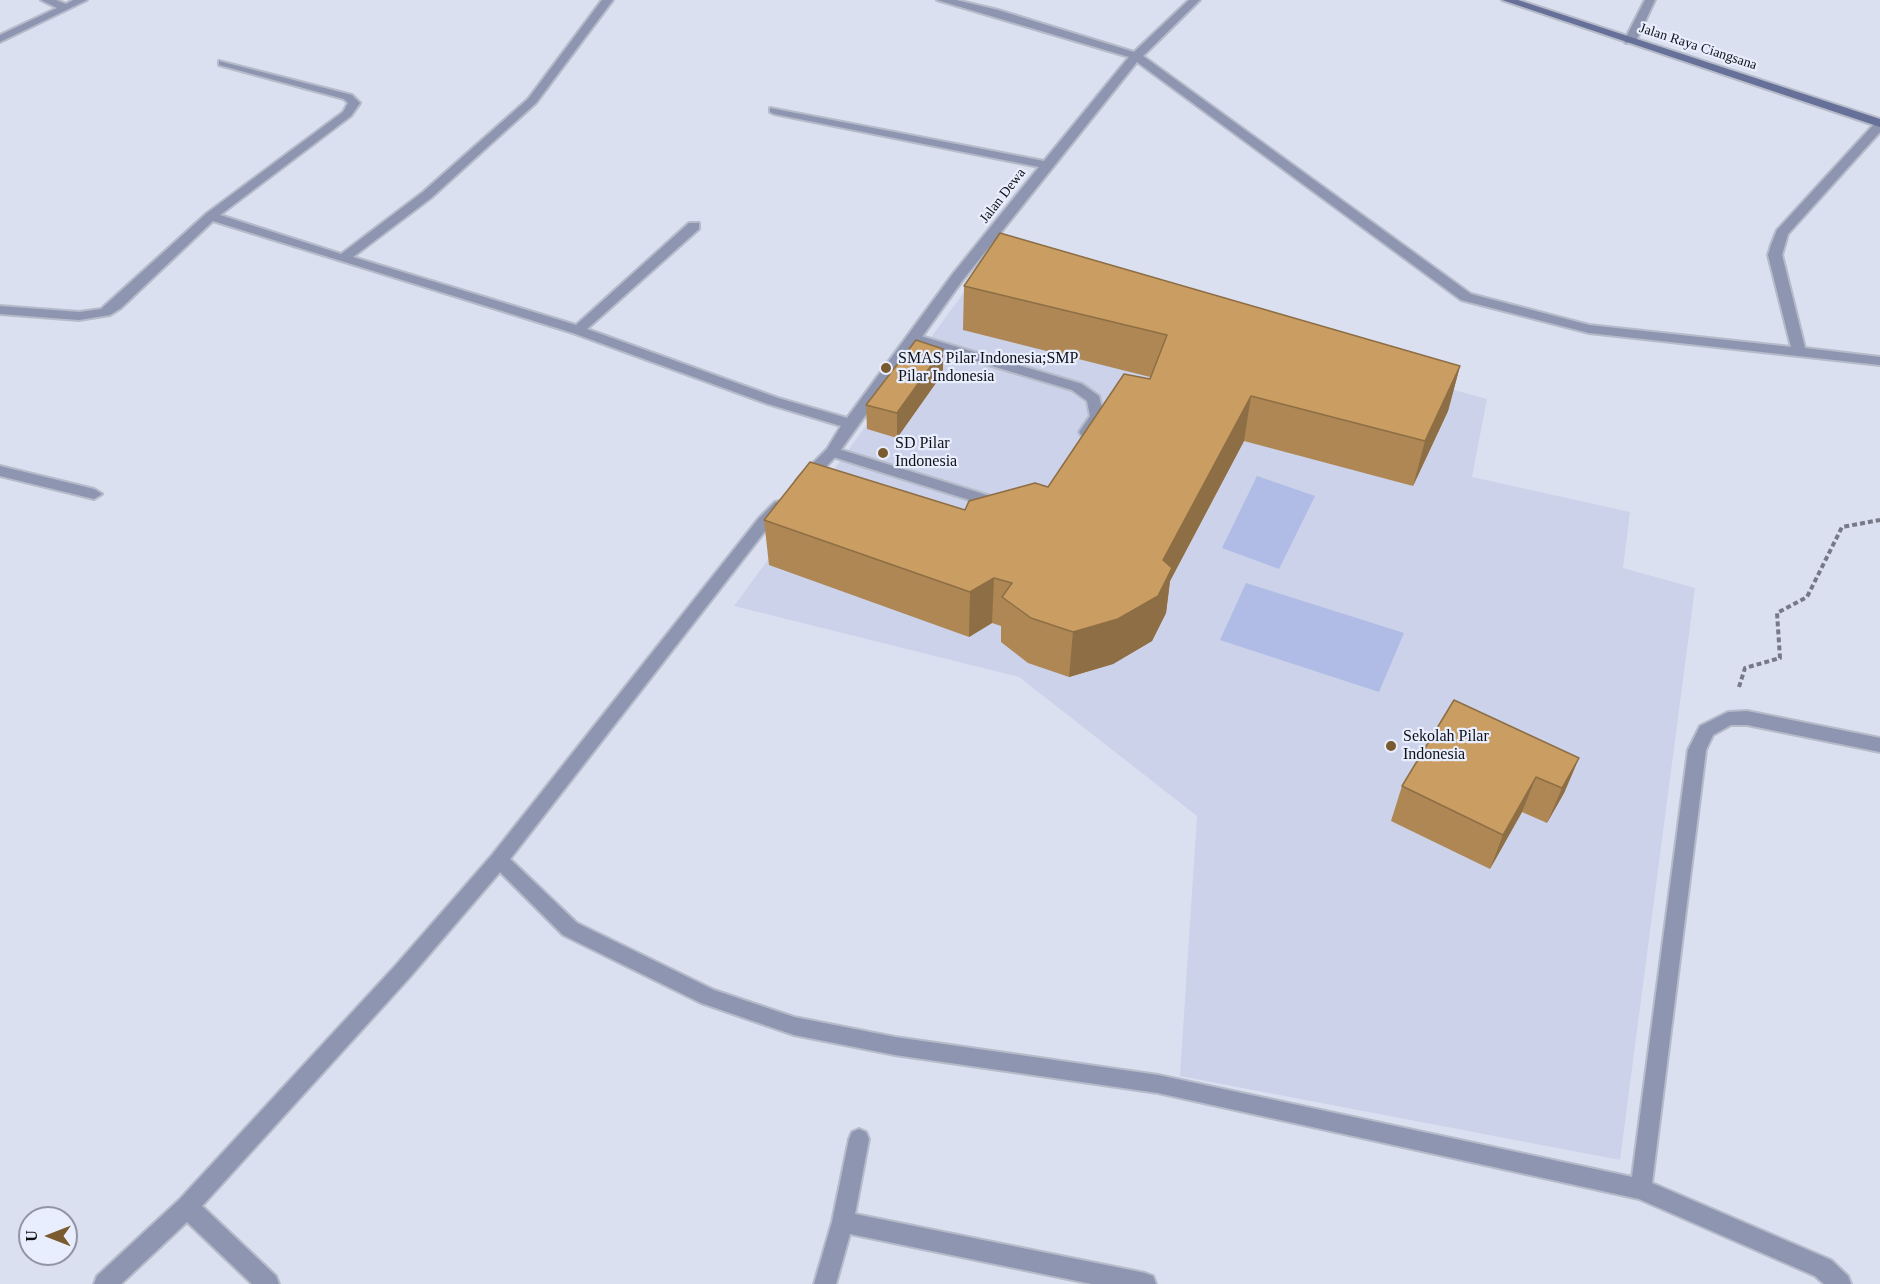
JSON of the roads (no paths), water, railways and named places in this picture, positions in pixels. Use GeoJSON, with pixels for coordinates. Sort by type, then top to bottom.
{"type":"FeatureCollection","features":[{"type":"Feature","properties":{"kind":"main road","name":"Jalan Raya Ciangsana"},"geometry":{"type":"LineString","coordinates":[[1507,0],[1880,124]]}},
{"type":"Feature","properties":{"kind":"street"},"geometry":{"type":"LineString","coordinates":[[46,0],[67,8]]}},
{"type":"Feature","properties":{"kind":"street"},"geometry":{"type":"LineString","coordinates":[[0,39],[82,0]]}},
{"type":"Feature","properties":{"kind":"street"},"geometry":{"type":"LineString","coordinates":[[343,259],[427,195],[532,101],[608,0]]}},
{"type":"Feature","properties":{"kind":"street"},"geometry":{"type":"LineString","coordinates":[[942,0],[994,12],[1136,56],[1466,297],[1589,329],[1880,361]]}},
{"type":"Feature","properties":{"kind":"street","name":"Jalan Dewa"},"geometry":{"type":"LineString","coordinates":[[105,1284],[187,1207],[403,970],[499,860],[764,522],[832,452],[957,278],[1047,165],[1136,56],[1195,0]]}},
{"type":"Feature","properties":{"kind":"street"},"geometry":{"type":"LineString","coordinates":[[1630,41],[1650,0]]}},
{"type":"Feature","properties":{"kind":"street"},"geometry":{"type":"LineString","coordinates":[[0,310],[79,316],[105,312],[116,305],[211,216],[347,114],[354,103],[348,97],[223,63]]}},
{"type":"Feature","properties":{"kind":"street"},"geometry":{"type":"LineString","coordinates":[[774,110],[1047,165]]}},
{"type":"Feature","properties":{"kind":"street"},"geometry":{"type":"LineString","coordinates":[[1799,353],[1775,255],[1777,245],[1782,233],[1880,124]]}},
{"type":"Feature","properties":{"kind":"street"},"geometry":{"type":"LineString","coordinates":[[211,216],[343,259],[578,330],[773,401],[850,424]]}},
{"type":"Feature","properties":{"kind":"street"},"geometry":{"type":"LineString","coordinates":[[578,330],[694,226]]}},
{"type":"Feature","properties":{"kind":"street"},"geometry":{"type":"LineString","coordinates":[[914,338],[1077,387],[1094,399],[1097,416],[1077,445]]}},
{"type":"Feature","properties":{"kind":"street"},"geometry":{"type":"LineString","coordinates":[[832,452],[1009,508]]}},
{"type":"Feature","properties":{"kind":"street"},"geometry":{"type":"LineString","coordinates":[[0,471],[94,494]]}},
{"type":"Feature","properties":{"kind":"street"},"geometry":{"type":"LineString","coordinates":[[1641,1189],[1697,750],[1706,731],[1728,719],[1764,720],[1880,746]]}},
{"type":"Feature","properties":{"kind":"street"},"geometry":{"type":"LineString","coordinates":[[499,860],[570,929],[708,997],[794,1026],[895,1046],[1158,1084],[1641,1189],[1823,1268],[1840,1284]]}},
{"type":"Feature","properties":{"kind":"street"},"geometry":{"type":"LineString","coordinates":[[825,1284],[843,1222],[859,1139]]}},
{"type":"Feature","properties":{"kind":"street"},"geometry":{"type":"LineString","coordinates":[[187,1207],[268,1284]]}},
{"type":"Feature","properties":{"kind":"street"},"geometry":{"type":"LineString","coordinates":[[843,1222],[1144,1284]]}},
{"type":"Feature","properties":{"kind":"place","name":"SMAS Pilar Indonesia;SMP Pilar Indonesia"},"geometry":{"type":"Point","coordinates":[886,368]}},
{"type":"Feature","properties":{"kind":"place","name":"SD Pilar Indonesia"},"geometry":{"type":"Point","coordinates":[883,453]}},
{"type":"Feature","properties":{"kind":"place","name":"Sekolah Pilar Indonesia"},"geometry":{"type":"Point","coordinates":[1391,746]}}]}
